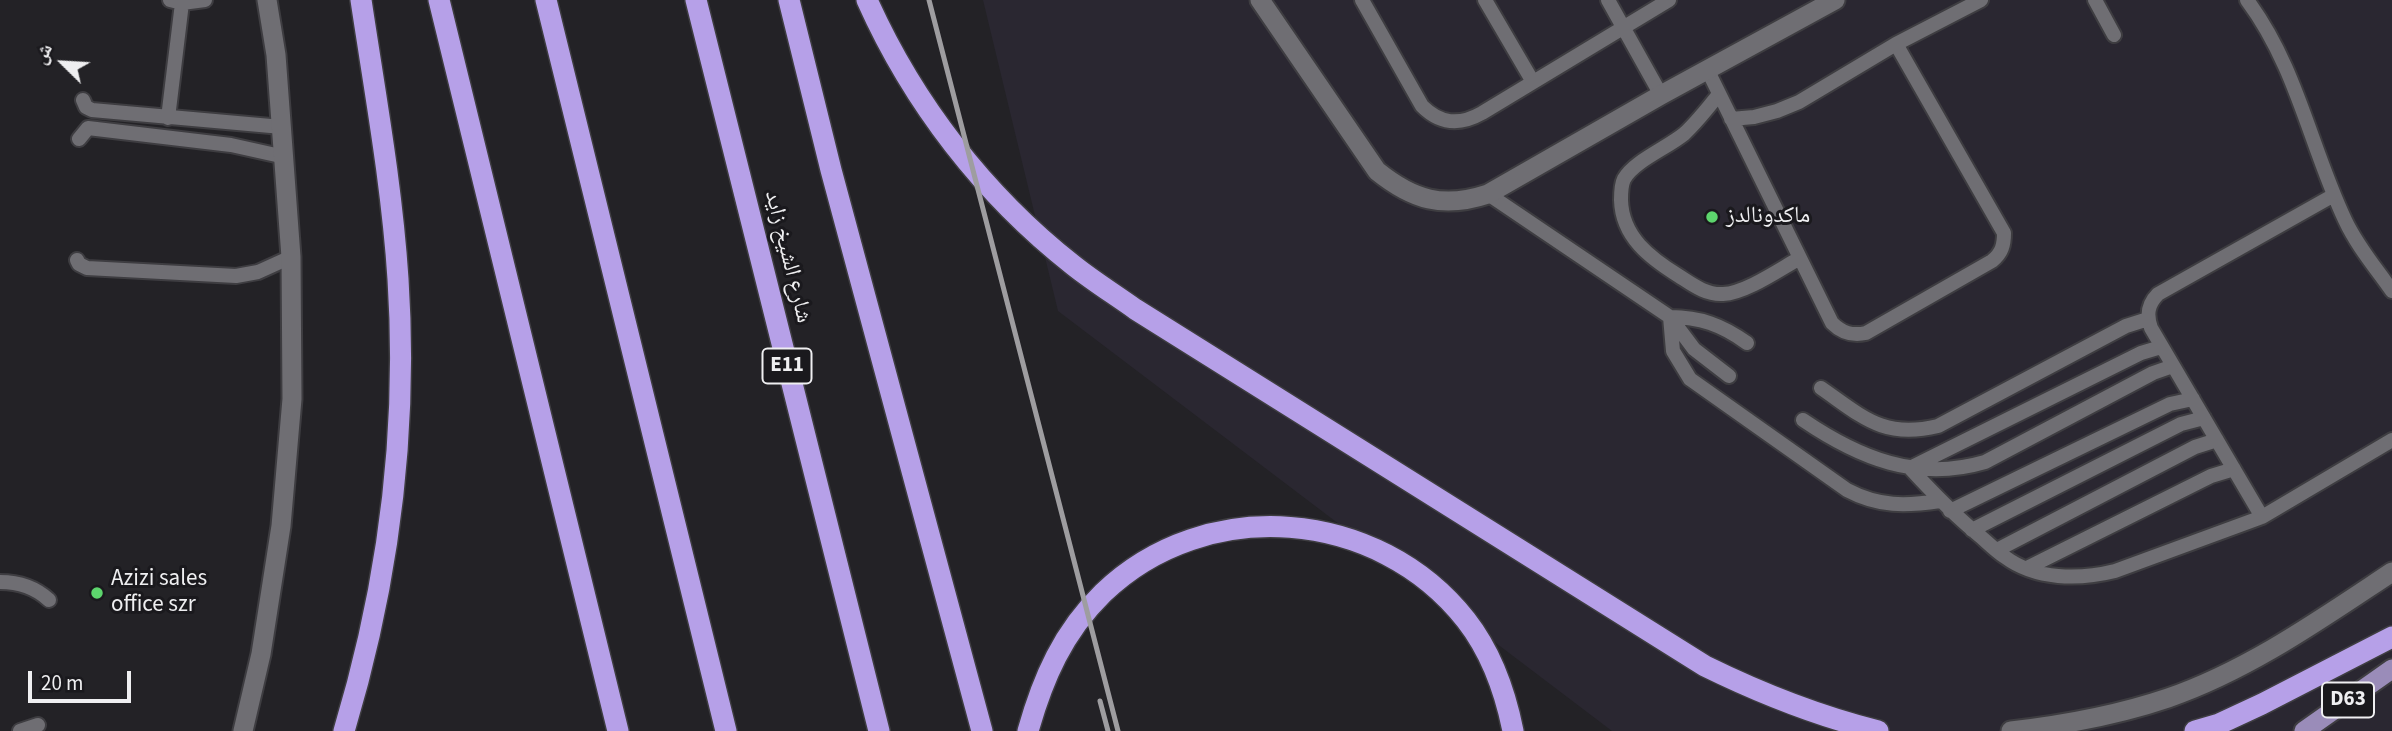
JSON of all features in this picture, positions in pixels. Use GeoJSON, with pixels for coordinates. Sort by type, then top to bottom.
{"type":"FeatureCollection","features":[{"type":"Feature","properties":{"kind":"highway"},"geometry":{"type":"LineString","coordinates":[[344,731],[378,595],[395,482],[400,406],[401,343],[393,217],[361,0]]}},
{"type":"Feature","properties":{"kind":"highway"},"geometry":{"type":"LineString","coordinates":[[439,0],[618,731]]}},
{"type":"Feature","properties":{"kind":"highway"},"geometry":{"type":"LineString","coordinates":[[546,0],[726,731]]}},
{"type":"Feature","properties":{"kind":"highway","name":"شارع الشيخ زايد"},"geometry":{"type":"LineString","coordinates":[[696,0],[879,731]]}},
{"type":"Feature","properties":{"kind":"highway"},"geometry":{"type":"LineString","coordinates":[[789,0],[831,170],[982,731]]}},
{"type":"Feature","properties":{"kind":"highway"},"geometry":{"type":"LineString","coordinates":[[867,0],[883,35],[920,100],[966,160],[1016,216],[1073,265],[1135,309],[1705,666],[1749,688],[1795,706],[1878,731]]}},
{"type":"Feature","properties":{"kind":"highway"},"geometry":{"type":"LineString","coordinates":[[1028,731],[1050,666],[1073,627],[1104,593],[1139,565],[1180,544],[1223,530],[1269,526],[1314,529],[1358,541],[1399,561],[1435,587],[1466,620],[1491,659],[1507,701],[1513,731]]}},
{"type":"Feature","properties":{"kind":"highway"},"geometry":{"type":"LineString","coordinates":[[2195,731],[2219,724],[2262,704],[2392,637]]}},
{"type":"Feature","properties":{"kind":"main road","name":"D63"},"geometry":{"type":"LineString","coordinates":[[2304,731],[2392,668]]}},
{"type":"Feature","properties":{"kind":"street"},"geometry":{"type":"LineString","coordinates":[[243,731],[261,654],[281,526],[292,398],[291,257],[285,157],[276,55],[267,0]]}},
{"type":"Feature","properties":{"kind":"street"},"geometry":{"type":"LineString","coordinates":[[1260,0],[1377,171],[1398,188],[1422,198],[1449,202],[1488,194],[1835,0]]}},
{"type":"Feature","properties":{"kind":"street"},"geometry":{"type":"LineString","coordinates":[[2011,731],[2105,715],[2168,698],[2270,649],[2319,621],[2392,572]]}},
{"type":"Feature","properties":{"kind":"lane"},"geometry":{"type":"LineString","coordinates":[[168,118],[176,2],[205,0]]}},
{"type":"Feature","properties":{"kind":"lane"},"geometry":{"type":"LineString","coordinates":[[1362,0],[1422,106],[1431,115],[1457,122],[1470,120],[1669,0]]}},
{"type":"Feature","properties":{"kind":"lane"},"geometry":{"type":"LineString","coordinates":[[1485,0],[1532,82]]}},
{"type":"Feature","properties":{"kind":"lane"},"geometry":{"type":"LineString","coordinates":[[1608,0],[1661,95]]}},
{"type":"Feature","properties":{"kind":"lane"},"geometry":{"type":"LineString","coordinates":[[1731,119],[1754,117],[1799,102],[1896,44],[1981,0]]}},
{"type":"Feature","properties":{"kind":"lane"},"geometry":{"type":"LineString","coordinates":[[2095,0],[2114,35]]}},
{"type":"Feature","properties":{"kind":"lane"},"geometry":{"type":"LineString","coordinates":[[2247,0],[2271,33],[2290,74],[2346,223],[2361,249],[2392,291]]}},
{"type":"Feature","properties":{"kind":"lane"},"geometry":{"type":"LineString","coordinates":[[1708,71],[1832,323],[1839,330],[1857,335],[1866,333],[1992,261],[2002,249],[2004,233],[1896,44]]}},
{"type":"Feature","properties":{"kind":"lane"},"geometry":{"type":"LineString","coordinates":[[1719,94],[1684,134],[1633,167],[1623,180],[1621,212],[1626,228],[1635,242],[1662,265],[1709,293],[1723,295],[1735,292],[1800,258]]}},
{"type":"Feature","properties":{"kind":"lane"},"geometry":{"type":"LineString","coordinates":[[83,100],[86,107],[92,110],[282,127]]}},
{"type":"Feature","properties":{"kind":"lane"},"geometry":{"type":"LineString","coordinates":[[79,139],[88,128],[231,145],[285,157]]}},
{"type":"Feature","properties":{"kind":"lane"},"geometry":{"type":"LineString","coordinates":[[1488,194],[1670,317],[1694,349],[1729,376]]}},
{"type":"Feature","properties":{"kind":"lane"},"geometry":{"type":"LineString","coordinates":[[2262,517],[2161,347],[2148,319],[2152,301],[2158,294],[2334,195]]}},
{"type":"Feature","properties":{"kind":"lane"},"geometry":{"type":"LineString","coordinates":[[77,260],[87,268],[236,276],[258,272],[291,257]]}},
{"type":"Feature","properties":{"kind":"lane"},"geometry":{"type":"LineString","coordinates":[[1670,317],[1709,321],[1728,329],[1747,343]]}},
{"type":"Feature","properties":{"kind":"lane"},"geometry":{"type":"LineString","coordinates":[[1670,317],[1673,351],[1690,379],[1847,490],[1863,498],[1893,505],[1945,506],[2170,404],[2193,399]]}},
{"type":"Feature","properties":{"kind":"lane"},"geometry":{"type":"LineString","coordinates":[[1821,388],[1869,421],[1884,428],[1919,430],[1938,426],[2126,326],[2148,319]]}},
{"type":"Feature","properties":{"kind":"lane"},"geometry":{"type":"LineString","coordinates":[[1910,468],[2141,353],[2161,347]]}},
{"type":"Feature","properties":{"kind":"lane"},"geometry":{"type":"LineString","coordinates":[[1803,420],[1845,446],[1869,456],[1910,468],[1964,468],[1985,462],[2153,373],[2173,366]]}},
{"type":"Feature","properties":{"kind":"lane"},"geometry":{"type":"LineString","coordinates":[[1972,530],[2181,424],[2204,418]]}},
{"type":"Feature","properties":{"kind":"lane"},"geometry":{"type":"LineString","coordinates":[[1997,550],[2195,447],[2217,440]]}},
{"type":"Feature","properties":{"kind":"lane"},"geometry":{"type":"LineString","coordinates":[[1910,468],[1945,506],[2006,559],[2048,575],[2071,578],[2115,571],[2262,517],[2392,440]]}},
{"type":"Feature","properties":{"kind":"lane"},"geometry":{"type":"LineString","coordinates":[[2027,568],[2210,476],[2234,469]]}},
{"type":"Feature","properties":{"kind":"lane"},"geometry":{"type":"LineString","coordinates":[[0,582],[24,584],[49,600]]}},
{"type":"Feature","properties":{"kind":"lane"},"geometry":{"type":"LineString","coordinates":[[20,731],[38,725]]}},
{"type":"Feature","properties":{"kind":"shaded area"},"geometry":{"type":"Polygon","coordinates":[[[983,0],[2392,0],[2392,731],[1612,731],[1058,311],[983,0]]]}},
{"type":"Feature","properties":{"kind":"railway"},"geometry":{"type":"LineString","coordinates":[[929,0],[1118,731]]}},
{"type":"Feature","properties":{"kind":"railway"},"geometry":{"type":"LineString","coordinates":[[1100,701],[1108,731]]}},
{"type":"Feature","properties":{"kind":"place","name":"ماكدونالدز"},"geometry":{"type":"Point","coordinates":[1712,217]}},
{"type":"Feature","properties":{"kind":"place","name":"Azizi sales office szr"},"geometry":{"type":"Point","coordinates":[97,593]}}]}
